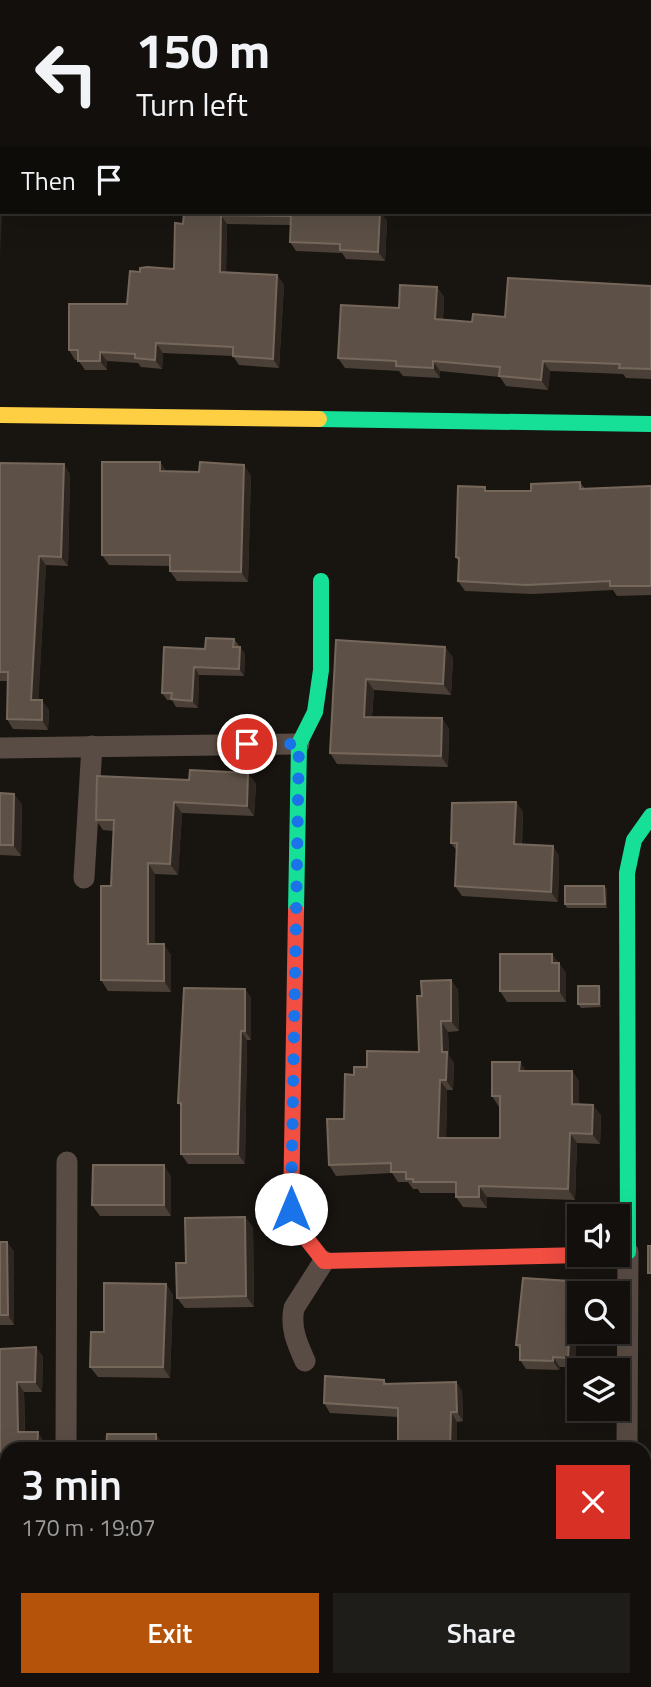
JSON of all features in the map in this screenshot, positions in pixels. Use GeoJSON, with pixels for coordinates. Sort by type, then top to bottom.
{"type":"FeatureCollection","features":[{"type":"Feature","properties":{"kind":"street"},"geometry":{"type":"LineString","coordinates":[[0,415],[651,424]]}},
{"type":"Feature","properties":{"kind":"street"},"geometry":{"type":"LineString","coordinates":[[320,581],[321,670],[315,712],[299,744],[291,1209],[302,1233],[324,1261]]}},
{"type":"Feature","properties":{"kind":"street"},"geometry":{"type":"LineString","coordinates":[[0,748],[299,744]]}},
{"type":"Feature","properties":{"kind":"street"},"geometry":{"type":"LineString","coordinates":[[84,878],[92,746]]}},
{"type":"Feature","properties":{"kind":"street"},"geometry":{"type":"LineString","coordinates":[[623,1204],[626,873],[635,840],[651,816]]}},
{"type":"Feature","properties":{"kind":"street"},"geometry":{"type":"LineString","coordinates":[[66,1442],[67,1161]]}},
{"type":"Feature","properties":{"kind":"street"},"geometry":{"type":"LineString","coordinates":[[324,1261],[567,1255]]}},
{"type":"Feature","properties":{"kind":"street"},"geometry":{"type":"LineString","coordinates":[[305,1361],[292,1325],[292,1316],[297,1302],[324,1261]]}},
{"type":"Feature","properties":{"kind":"street"},"geometry":{"type":"LineString","coordinates":[[623,1267],[627,1442]]}},
{"type":"Feature","properties":{"kind":"building"},"geometry":{"type":"Polygon","coordinates":[[[184,214],[380,214],[378,252],[340,250],[340,244],[290,242],[291,216],[221,215],[220,272],[277,275],[273,359],[233,356],[233,347],[156,343],[155,360],[135,358],[135,354],[100,352],[100,361],[78,361],[78,350],[69,350],[69,304],[127,304],[130,271],[140,272],[140,268],[147,267],[174,269],[175,223],[183,224],[184,214]]]}},
{"type":"Feature","properties":{"kind":"building"},"geometry":{"type":"Polygon","coordinates":[[[508,278],[651,286],[651,369],[619,368],[620,364],[543,361],[541,380],[499,376],[500,367],[433,361],[433,368],[396,366],[396,361],[338,358],[341,305],[399,308],[400,285],[437,287],[435,319],[472,322],[473,314],[505,317],[508,278]]]}},
{"type":"Feature","properties":{"kind":"building"},"geometry":{"type":"Polygon","coordinates":[[[102,462],[160,462],[160,471],[199,472],[200,462],[244,465],[241,572],[170,571],[170,555],[102,555],[102,462]]]}},
{"type":"Feature","properties":{"kind":"building"},"geometry":{"type":"Polygon","coordinates":[[[0,463],[64,464],[61,557],[39,556],[31,700],[42,700],[42,720],[7,719],[8,672],[0,672],[0,463]]]}},
{"type":"Feature","properties":{"kind":"building"},"geometry":{"type":"Polygon","coordinates":[[[580,482],[580,489],[651,486],[651,586],[610,586],[610,581],[526,585],[458,581],[458,486],[485,487],[485,491],[531,491],[531,484],[580,482]]]}},
{"type":"Feature","properties":{"kind":"building"},"geometry":{"type":"Polygon","coordinates":[[[206,638],[234,639],[233,647],[240,647],[239,669],[194,667],[192,701],[171,699],[172,693],[162,693],[164,647],[205,649],[206,638]]]}},
{"type":"Feature","properties":{"kind":"building"},"geometry":{"type":"Polygon","coordinates":[[[336,640],[445,647],[443,684],[366,679],[364,717],[442,718],[441,756],[330,753],[336,640]]]}},
{"type":"Feature","properties":{"kind":"building"},"geometry":{"type":"Polygon","coordinates":[[[190,770],[248,773],[247,806],[174,802],[170,864],[148,863],[148,944],[164,944],[164,981],[101,980],[101,886],[111,886],[114,820],[96,820],[97,776],[189,780],[190,770]]]}},
{"type":"Feature","properties":{"kind":"building"},"geometry":{"type":"Polygon","coordinates":[[[0,793],[14,794],[13,845],[0,845],[0,793]]]}},
{"type":"Feature","properties":{"kind":"building"},"geometry":{"type":"Polygon","coordinates":[[[516,802],[514,844],[553,846],[551,892],[455,886],[457,843],[451,843],[452,803],[516,802]]]}},
{"type":"Feature","properties":{"kind":"building"},"geometry":{"type":"Polygon","coordinates":[[[565,886],[604,886],[605,904],[565,904],[565,886]]]}},
{"type":"Feature","properties":{"kind":"building"},"geometry":{"type":"Polygon","coordinates":[[[500,954],[552,954],[552,963],[559,963],[559,991],[500,991],[500,954]]]}},
{"type":"Feature","properties":{"kind":"building"},"geometry":{"type":"Polygon","coordinates":[[[451,980],[451,1021],[441,1021],[442,1052],[447,1052],[446,1080],[440,1080],[438,1138],[500,1138],[500,1096],[492,1096],[492,1062],[520,1062],[519,1071],[572,1071],[572,1104],[593,1105],[592,1134],[570,1133],[568,1189],[479,1186],[479,1197],[456,1197],[456,1182],[413,1182],[413,1179],[406,1179],[406,1172],[391,1172],[391,1163],[329,1165],[327,1119],[344,1119],[345,1074],[354,1075],[354,1067],[367,1067],[367,1051],[419,1052],[417,996],[422,996],[421,981],[451,980]]]}},
{"type":"Feature","properties":{"kind":"building"},"geometry":{"type":"Polygon","coordinates":[[[578,986],[599,986],[599,1004],[578,1004],[578,986]]]}},
{"type":"Feature","properties":{"kind":"building"},"geometry":{"type":"Polygon","coordinates":[[[184,988],[245,989],[245,1031],[241,1031],[238,1154],[181,1154],[181,1103],[178,1103],[184,988]]]}},
{"type":"Feature","properties":{"kind":"building"},"geometry":{"type":"Polygon","coordinates":[[[93,1165],[164,1165],[164,1205],[92,1205],[93,1165]]]}},
{"type":"Feature","properties":{"kind":"building"},"geometry":{"type":"Polygon","coordinates":[[[245,1217],[246,1296],[177,1298],[176,1263],[186,1263],[185,1218],[245,1217]]]}},
{"type":"Feature","properties":{"kind":"building"},"geometry":{"type":"Polygon","coordinates":[[[0,1242],[7,1242],[8,1315],[0,1315],[0,1242]]]}},
{"type":"Feature","properties":{"kind":"building"},"geometry":{"type":"Polygon","coordinates":[[[648,1246],[651,1246],[651,1273],[648,1273],[648,1246]]]}},
{"type":"Feature","properties":{"kind":"building"},"geometry":{"type":"Polygon","coordinates":[[[523,1278],[570,1281],[567,1281],[568,1358],[553,1357],[553,1361],[520,1360],[520,1345],[516,1345],[523,1278]]]}},
{"type":"Feature","properties":{"kind":"building"},"geometry":{"type":"Polygon","coordinates":[[[104,1283],[166,1284],[163,1367],[90,1367],[91,1332],[104,1332],[104,1283]]]}},
{"type":"Feature","properties":{"kind":"building"},"geometry":{"type":"Polygon","coordinates":[[[36,1347],[35,1382],[17,1382],[18,1432],[38,1432],[37,1442],[0,1442],[0,1349],[36,1347]]]}},
{"type":"Feature","properties":{"kind":"building"},"geometry":{"type":"Polygon","coordinates":[[[325,1376],[384,1380],[384,1384],[456,1382],[457,1412],[451,1412],[450,1442],[398,1442],[398,1408],[324,1403],[325,1376]]]}},
{"type":"Feature","properties":{"kind":"building"},"geometry":{"type":"Polygon","coordinates":[[[107,1434],[156,1434],[156,1442],[106,1442],[107,1434]]]}},
{"type":"Feature","properties":{"kind":"traffic: fast"},"geometry":{"type":"LineString","coordinates":[[319,419],[651,424]]}},
{"type":"Feature","properties":{"kind":"traffic: fast"},"geometry":{"type":"LineString","coordinates":[[296,911],[299,744],[315,712],[321,670],[321,581]]}},
{"type":"Feature","properties":{"kind":"traffic: fast"},"geometry":{"type":"LineString","coordinates":[[628,1204],[627,873],[634,840],[651,816]]}},
{"type":"Feature","properties":{"kind":"traffic: slow"},"geometry":{"type":"LineString","coordinates":[[0,415],[319,419]]}},
{"type":"Feature","properties":{"kind":"traffic: jam"},"geometry":{"type":"LineString","coordinates":[[296,911],[291,1210],[302,1233],[324,1261],[567,1255]]}},
{"type":"Feature","properties":{"kind":"route"},"geometry":{"type":"LineString","coordinates":[[247,744],[299,744],[290,1127],[291,1209]]}}]}
